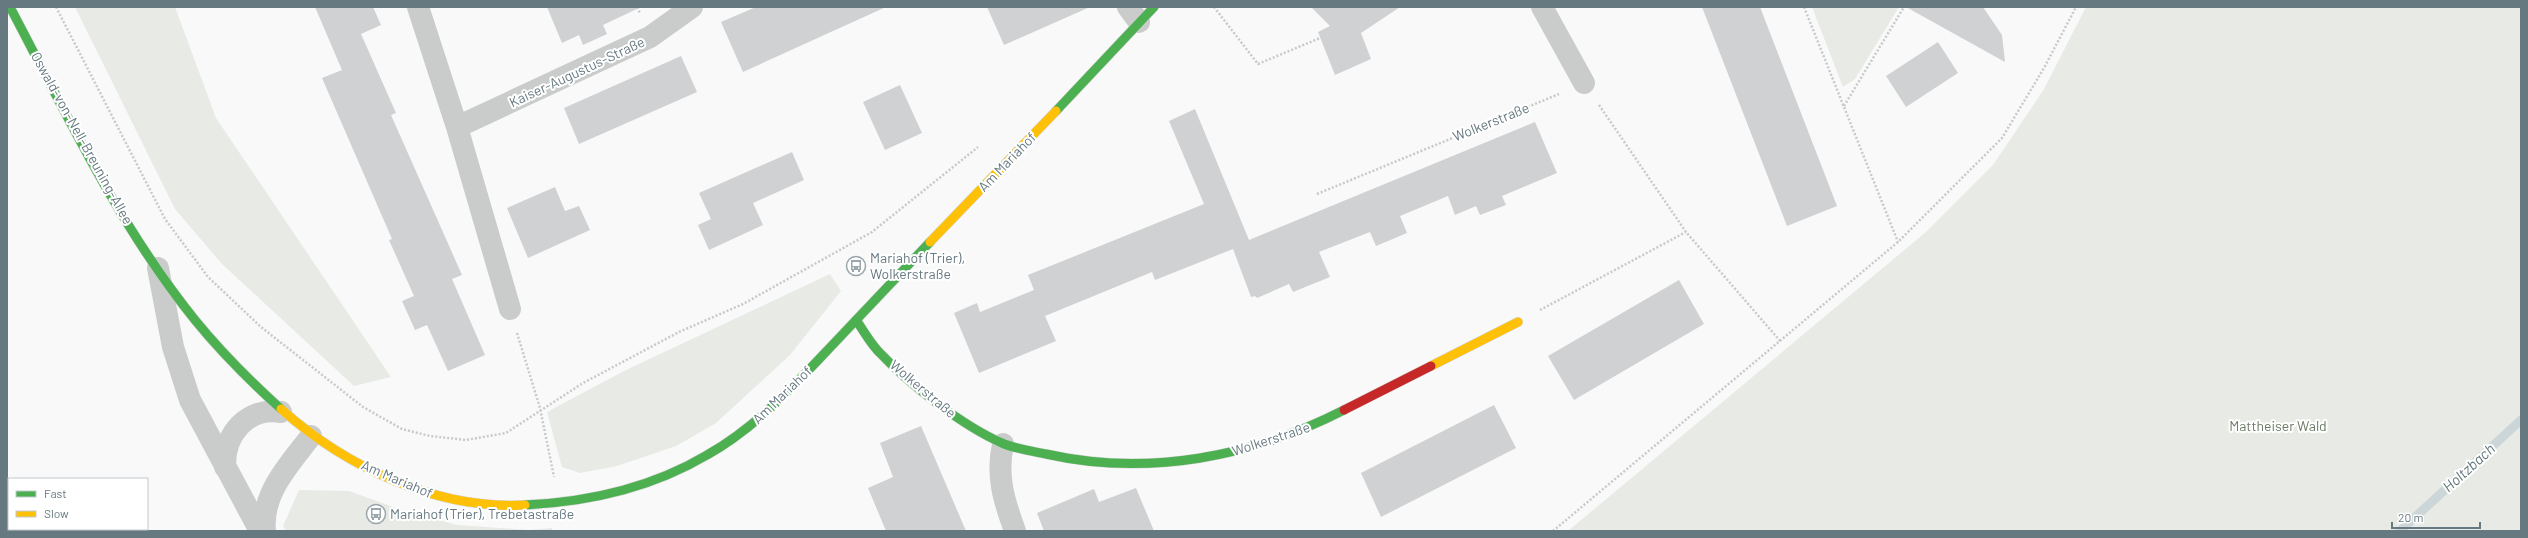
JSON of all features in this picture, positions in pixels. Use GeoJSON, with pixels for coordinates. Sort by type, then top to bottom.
{"type":"FeatureCollection","features":[{"type":"Feature","properties":{"kind":"street","name":"Oswald-von-Nell-Breuning-Allee"},"geometry":{"type":"LineString","coordinates":[[10,7],[89,157],[158,268],[207,337],[252,386],[311,436]]}},
{"type":"Feature","properties":{"kind":"street"},"geometry":{"type":"LineString","coordinates":[[418,7],[456,127],[510,309]]}},
{"type":"Feature","properties":{"kind":"street","name":"Kaiser-Augustus-Straße"},"geometry":{"type":"LineString","coordinates":[[456,127],[650,37],[692,7]]}},
{"type":"Feature","properties":{"kind":"street"},"geometry":{"type":"LineString","coordinates":[[1542,7],[1584,83]]}},
{"type":"Feature","properties":{"kind":"street","name":"Am Mariahof"},"geometry":{"type":"LineString","coordinates":[[311,436],[384,477],[440,498],[502,505],[559,503],[619,492],[702,459],[766,412],[856,320],[1140,12]]}},
{"type":"Feature","properties":{"kind":"street","name":"Oswald-von-Nell-Breuning-Allee"},"geometry":{"type":"LineString","coordinates":[[158,268],[173,347],[190,400],[260,531]]}},
{"type":"Feature","properties":{"kind":"street","name":"Wolkerstraße"},"geometry":{"type":"LineString","coordinates":[[856,320],[880,354],[937,403],[966,424],[1003,444],[1083,462],[1148,463],[1190,461],[1230,453],[1308,429],[1518,322]]}},
{"type":"Feature","properties":{"kind":"street"},"geometry":{"type":"LineString","coordinates":[[225,467],[227,446],[241,423],[252,415],[264,412],[281,412]]}},
{"type":"Feature","properties":{"kind":"street"},"geometry":{"type":"LineString","coordinates":[[265,531],[266,513],[270,496],[286,468],[311,436]]}},
{"type":"Feature","properties":{"kind":"street"},"geometry":{"type":"LineString","coordinates":[[1003,444],[999,462],[999,481],[1016,531]]}},
{"type":"Feature","properties":{"kind":"path"},"geometry":{"type":"LineString","coordinates":[[1214,7],[1258,64],[1320,38]]}},
{"type":"Feature","properties":{"kind":"path"},"geometry":{"type":"LineString","coordinates":[[1804,7],[1898,242]]}},
{"type":"Feature","properties":{"kind":"path"},"geometry":{"type":"LineString","coordinates":[[1844,106],[1904,7]]}},
{"type":"Feature","properties":{"kind":"path"},"geometry":{"type":"LineString","coordinates":[[1553,531],[1781,342],[1898,242],[2002,138],[2044,68],[2076,7]]}},
{"type":"Feature","properties":{"kind":"path"},"geometry":{"type":"LineString","coordinates":[[1584,83],[1686,232],[1781,342]]}},
{"type":"Feature","properties":{"kind":"path","name":"Wolkerstraße"},"geometry":{"type":"LineString","coordinates":[[1317,194],[1584,83]]}},
{"type":"Feature","properties":{"kind":"path"},"geometry":{"type":"LineString","coordinates":[[1518,322],[1686,232]]}},
{"type":"Feature","properties":{"kind":"path"},"geometry":{"type":"LineString","coordinates":[[510,309],[540,408],[559,503]]}},
{"type":"Feature","properties":{"kind":"green space"},"geometry":{"type":"Polygon","coordinates":[[[75,7],[175,7],[216,118],[391,377],[354,386],[222,264],[175,209],[75,7]]]}},
{"type":"Feature","properties":{"kind":"green space"},"geometry":{"type":"Polygon","coordinates":[[[1812,7],[1899,7],[1855,79],[1843,87],[1812,7]]]}},
{"type":"Feature","properties":{"kind":"green space","name":"Mattheiser Wald"},"geometry":{"type":"Polygon","coordinates":[[[2086,7],[2521,7],[2521,531],[1568,531],[1926,232],[1993,165],[2044,89],[2086,7]]]}},
{"type":"Feature","properties":{"kind":"green space"},"geometry":{"type":"Polygon","coordinates":[[[830,274],[841,291],[790,355],[716,423],[676,446],[617,466],[580,473],[562,467],[547,412],[624,371],[830,274]]]}},
{"type":"Feature","properties":{"kind":"green space"},"geometry":{"type":"Polygon","coordinates":[[[299,490],[349,491],[396,508],[457,525],[529,530],[552,528],[552,531],[286,531],[283,526],[299,490]]]}},
{"type":"Feature","properties":{"kind":"building"},"geometry":{"type":"Polygon","coordinates":[[[315,7],[373,7],[381,25],[361,34],[396,113],[391,115],[462,275],[452,279],[485,355],[448,371],[427,325],[415,330],[402,301],[414,296],[389,240],[392,239],[322,78],[342,70],[315,7]]]}},
{"type":"Feature","properties":{"kind":"building"},"geometry":{"type":"Polygon","coordinates":[[[547,7],[641,7],[603,25],[607,34],[583,45],[579,35],[562,43],[547,7]]]}},
{"type":"Feature","properties":{"kind":"building"},"geometry":{"type":"Polygon","coordinates":[[[756,7],[886,7],[743,72],[721,22],[756,7]]]}},
{"type":"Feature","properties":{"kind":"building"},"geometry":{"type":"Polygon","coordinates":[[[987,7],[1090,7],[1004,45],[987,7]]]}},
{"type":"Feature","properties":{"kind":"building"},"geometry":{"type":"Polygon","coordinates":[[[1311,7],[1400,7],[1361,33],[1371,59],[1335,75],[1318,32],[1330,26],[1311,7]]]}},
{"type":"Feature","properties":{"kind":"building"},"geometry":{"type":"Polygon","coordinates":[[[1702,7],[1760,7],[1837,206],[1787,226],[1702,7]]]}},
{"type":"Feature","properties":{"kind":"building"},"geometry":{"type":"Polygon","coordinates":[[[1906,7],[1983,7],[2002,35],[2005,62],[1906,7]]]}},
{"type":"Feature","properties":{"kind":"building"},"geometry":{"type":"Polygon","coordinates":[[[1938,42],[1958,73],[1906,107],[1886,76],[1938,42]]]}},
{"type":"Feature","properties":{"kind":"building"},"geometry":{"type":"Polygon","coordinates":[[[681,56],[697,92],[579,144],[564,108],[681,56]]]}},
{"type":"Feature","properties":{"kind":"building"},"geometry":{"type":"Polygon","coordinates":[[[900,85],[922,133],[885,150],[863,102],[900,85]]]}},
{"type":"Feature","properties":{"kind":"building"},"geometry":{"type":"Polygon","coordinates":[[[1195,109],[1249,240],[1535,122],[1557,173],[1502,196],[1506,205],[1480,215],[1476,206],[1455,215],[1448,196],[1400,216],[1407,233],[1376,246],[1370,232],[1319,252],[1330,277],[1293,292],[1289,284],[1257,298],[1255,296],[1251,297],[1233,249],[1155,280],[1152,272],[1045,316],[1056,341],[979,373],[954,313],[977,303],[980,312],[1034,290],[1028,275],[1204,204],[1169,121],[1195,109]]]}},
{"type":"Feature","properties":{"kind":"building"},"geometry":{"type":"Polygon","coordinates":[[[792,152],[804,180],[753,203],[763,225],[709,250],[698,225],[711,219],[699,193],[792,152]]]}},
{"type":"Feature","properties":{"kind":"building"},"geometry":{"type":"Polygon","coordinates":[[[555,187],[565,211],[579,206],[590,230],[528,258],[507,208],[555,187]]]}},
{"type":"Feature","properties":{"kind":"building"},"geometry":{"type":"Polygon","coordinates":[[[1679,280],[1704,324],[1574,400],[1548,356],[1679,280]]]}},
{"type":"Feature","properties":{"kind":"building"},"geometry":{"type":"Polygon","coordinates":[[[1494,405],[1516,448],[1381,517],[1361,473],[1494,405]]]}},
{"type":"Feature","properties":{"kind":"building"},"geometry":{"type":"Polygon","coordinates":[[[921,426],[966,531],[886,531],[868,488],[893,477],[880,443],[921,426]]]}},
{"type":"Feature","properties":{"kind":"building"},"geometry":{"type":"Polygon","coordinates":[[[1136,488],[1154,531],[1044,531],[1037,513],[1094,489],[1099,502],[1136,488]]]}},
{"type":"Feature","properties":{"kind":"waterway","name":"Holtzbach"},"geometry":{"type":"LineString","coordinates":[[2400,531],[2521,420]]}},
{"type":"Feature","properties":{"kind":"traffic: fast"},"geometry":{"type":"LineString","coordinates":[[10,7],[95,168],[142,246],[168,284],[205,332],[236,366],[281,409]]}},
{"type":"Feature","properties":{"kind":"traffic: fast"},"geometry":{"type":"LineString","coordinates":[[1056,111],[1154,7]]}},
{"type":"Feature","properties":{"kind":"traffic: fast"},"geometry":{"type":"LineString","coordinates":[[525,505],[596,496],[642,484],[665,476],[686,466],[726,443],[778,401],[930,242]]}},
{"type":"Feature","properties":{"kind":"traffic: fast"},"geometry":{"type":"LineString","coordinates":[[856,320],[877,350],[893,366],[954,416],[987,436],[1002,443],[1046,454],[1084,461],[1123,463],[1161,463],[1199,458],[1236,451],[1273,440],[1344,410]]}},
{"type":"Feature","properties":{"kind":"traffic: slow"},"geometry":{"type":"LineString","coordinates":[[930,242],[1056,111]]}},
{"type":"Feature","properties":{"kind":"traffic: slow"},"geometry":{"type":"LineString","coordinates":[[1431,366],[1518,322]]}},
{"type":"Feature","properties":{"kind":"traffic: slow"},"geometry":{"type":"LineString","coordinates":[[281,409],[334,449],[394,481],[426,492],[459,500],[492,505],[525,505]]}},
{"type":"Feature","properties":{"kind":"traffic: jam"},"geometry":{"type":"LineString","coordinates":[[1344,410],[1431,366]]}},
{"type":"Feature","properties":{"kind":"place","name":"Mariahof (Trier), Wolkerstraße"},"geometry":{"type":"Point","coordinates":[856,266]}},
{"type":"Feature","properties":{"kind":"place","name":"Mariahof (Trier), Trebetastraße"},"geometry":{"type":"Point","coordinates":[376,514]}}]}
